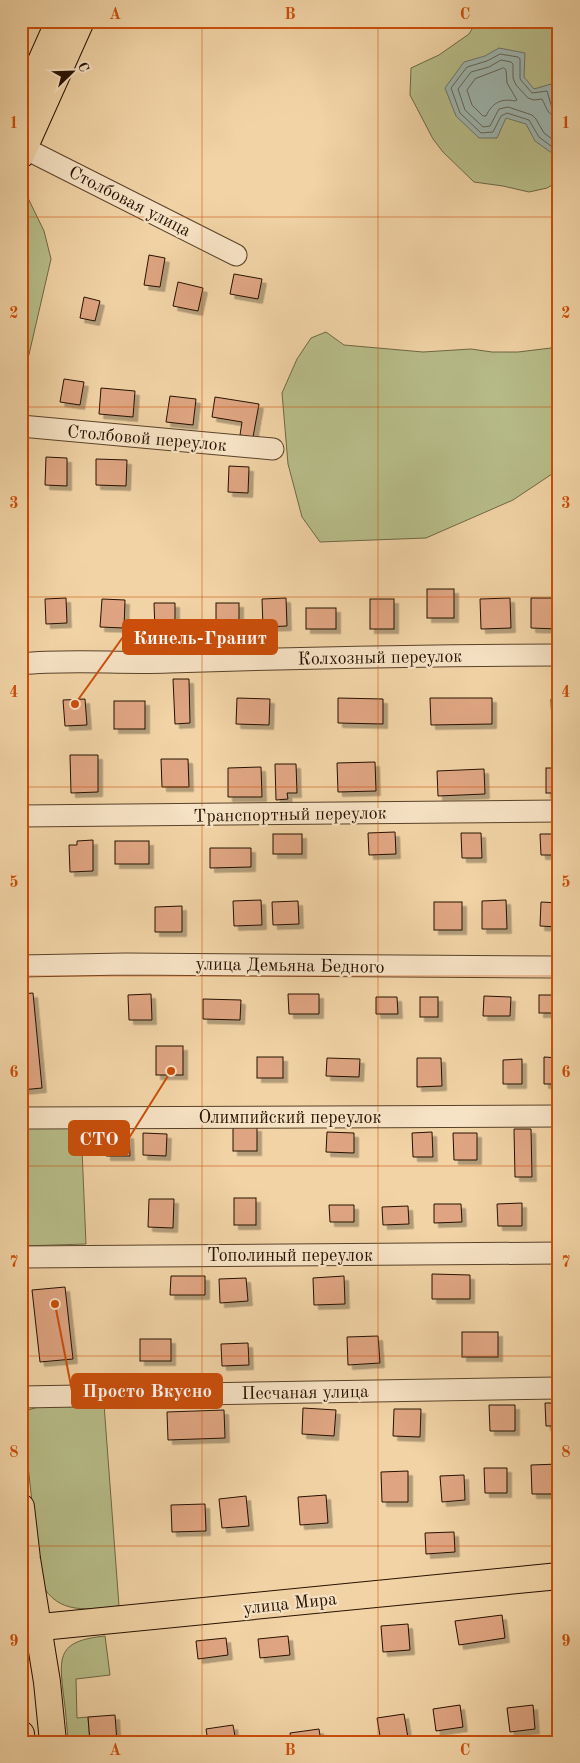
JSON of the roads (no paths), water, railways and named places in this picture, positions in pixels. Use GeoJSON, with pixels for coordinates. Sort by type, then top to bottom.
{"type":"FeatureCollection","features":[{"type":"Feature","properties":{"kind":"main road"},"geometry":{"type":"LineString","coordinates":[[21,106],[59,21]]}},
{"type":"Feature","properties":{"kind":"main road"},"geometry":{"type":"LineString","coordinates":[[23,152],[81,21]]}},
{"type":"Feature","properties":{"kind":"main road"},"geometry":{"type":"LineString","coordinates":[[21,1507],[27,1559],[30,1629],[47,1682],[53,1742]]}},
{"type":"Feature","properties":{"kind":"main road","name":"улица Мира"},"geometry":{"type":"LineString","coordinates":[[30,1629],[559,1576]]}},
{"type":"Feature","properties":{"kind":"main road"},"geometry":{"type":"LineString","coordinates":[[21,1734],[22,1742]]}},
{"type":"Feature","properties":{"kind":"street","name":"Столбовая улица"},"geometry":{"type":"LineString","coordinates":[[23,152],[236,255]]}},
{"type":"Feature","properties":{"kind":"street","name":"Столбовой переулок"},"geometry":{"type":"LineString","coordinates":[[21,426],[273,449]]}},
{"type":"Feature","properties":{"kind":"street","name":"Колхозный переулок"},"geometry":{"type":"LineString","coordinates":[[21,664],[49,661],[141,663],[559,655]]}},
{"type":"Feature","properties":{"kind":"street","name":"Транспортный переулок"},"geometry":{"type":"LineString","coordinates":[[21,816],[559,811]]}},
{"type":"Feature","properties":{"kind":"street","name":"улица Демьяна Бедного"},"geometry":{"type":"LineString","coordinates":[[21,966],[125,964],[559,967]]}},
{"type":"Feature","properties":{"kind":"street","name":"Олимпийский переулок"},"geometry":{"type":"LineString","coordinates":[[21,1118],[559,1116]]}},
{"type":"Feature","properties":{"kind":"street","name":"Тополиный переулок"},"geometry":{"type":"LineString","coordinates":[[21,1257],[559,1253]]}},
{"type":"Feature","properties":{"kind":"street","name":"Песчаная улица"},"geometry":{"type":"LineString","coordinates":[[21,1397],[559,1388]]}},
{"type":"Feature","properties":{"kind":"water"},"geometry":{"type":"Polygon","coordinates":[[[499,48],[525,53],[524,77],[534,89],[551,84],[559,113],[559,158],[535,141],[526,124],[506,118],[497,138],[479,138],[456,116],[445,88],[464,62],[485,56],[499,48]]]}},
{"type":"Feature","properties":{"kind":"place","name":"Кинель-Гранит"},"geometry":{"type":"Point","coordinates":[75,704]}},
{"type":"Feature","properties":{"kind":"place","name":"СТО"},"geometry":{"type":"Point","coordinates":[171,1071]}},
{"type":"Feature","properties":{"kind":"place","name":"Просто Вкусно"},"geometry":{"type":"Point","coordinates":[55,1304]}}]}
